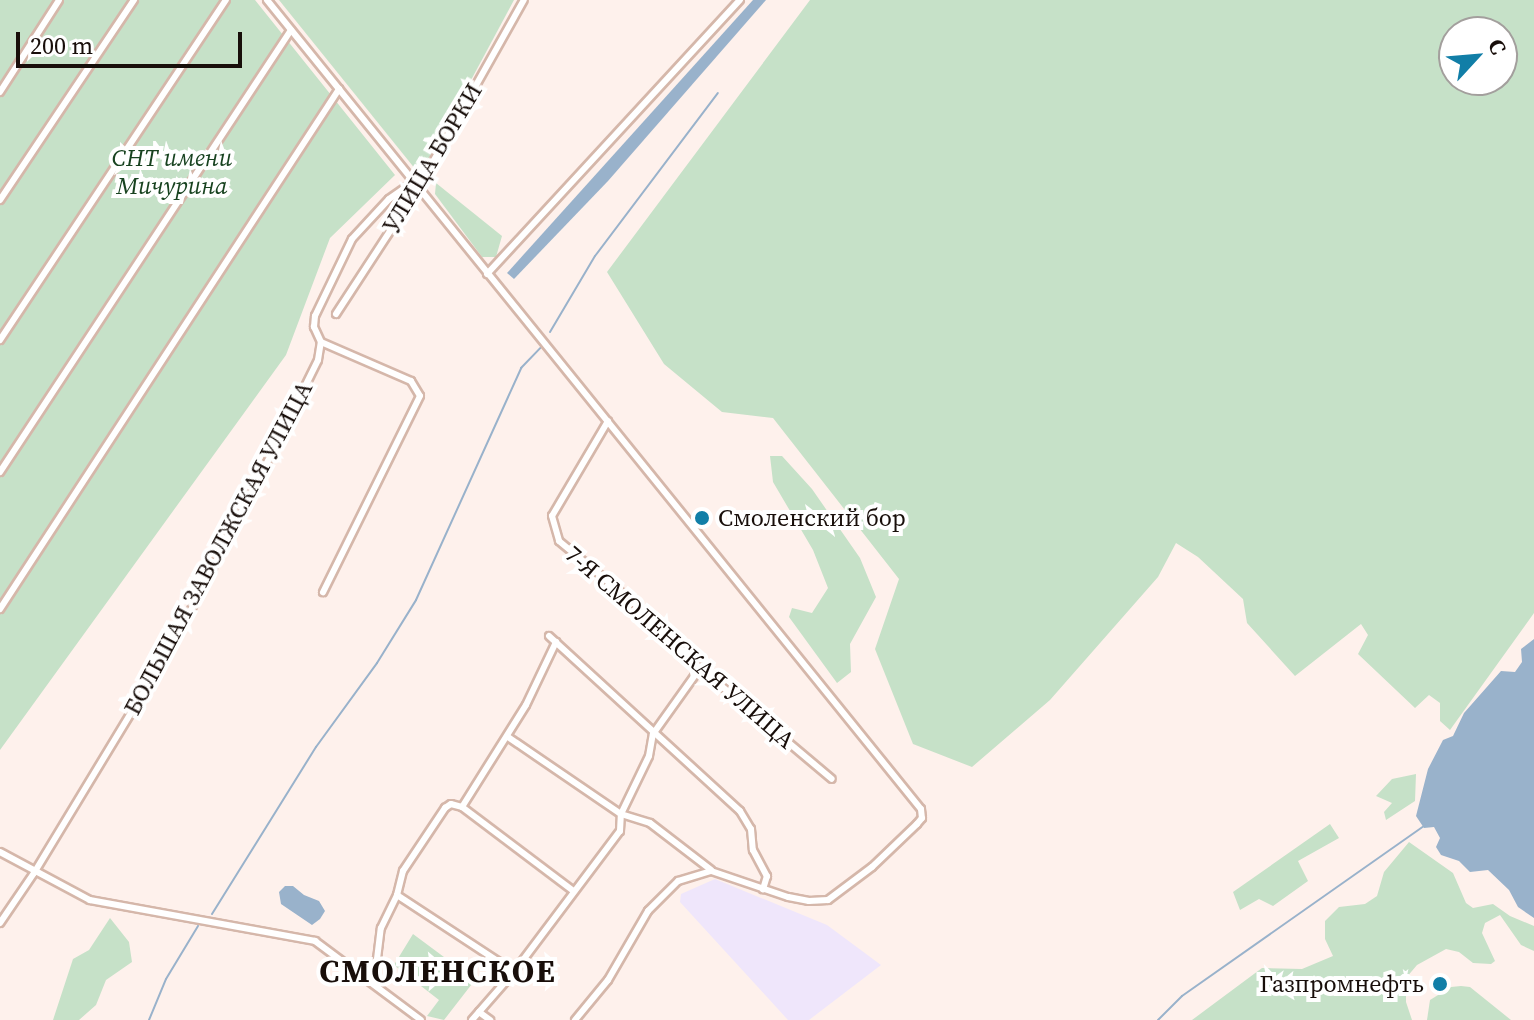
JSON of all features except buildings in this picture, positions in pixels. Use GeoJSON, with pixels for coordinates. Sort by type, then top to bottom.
{"type":"FeatureCollection","features":[{"type":"Feature","properties":{"kind":"street"},"geometry":{"type":"LineString","coordinates":[[0,92],[59,0]]}},
{"type":"Feature","properties":{"kind":"street"},"geometry":{"type":"LineString","coordinates":[[0,200],[134,0]]}},
{"type":"Feature","properties":{"kind":"street"},"geometry":{"type":"LineString","coordinates":[[0,340],[226,0]]}},
{"type":"Feature","properties":{"kind":"street"},"geometry":{"type":"LineString","coordinates":[[267,0],[402,170],[420,185],[487,274],[921,809],[922,818],[872,867],[828,900],[809,901],[711,871],[650,823],[621,814],[508,737]]}},
{"type":"Feature","properties":{"kind":"street","name":"УЛИЦА БОРКИ"},"geometry":{"type":"LineString","coordinates":[[336,314],[420,185],[524,0]]}},
{"type":"Feature","properties":{"kind":"street"},"geometry":{"type":"LineString","coordinates":[[487,274],[740,0]]}},
{"type":"Feature","properties":{"kind":"street"},"geometry":{"type":"LineString","coordinates":[[0,472],[291,30]]}},
{"type":"Feature","properties":{"kind":"street"},"geometry":{"type":"LineString","coordinates":[[0,609],[339,89]]}},
{"type":"Feature","properties":{"kind":"street","name":"БОЛЬШАЯ ЗАВОЛЖСКАЯ УЛИЦА"},"geometry":{"type":"LineString","coordinates":[[0,923],[34,873],[178,635],[311,373],[321,342],[314,327],[315,316],[352,239],[389,199],[406,187],[420,185]]}},
{"type":"Feature","properties":{"kind":"street"},"geometry":{"type":"LineString","coordinates":[[321,342],[411,381],[420,396],[323,592]]}},
{"type":"Feature","properties":{"kind":"street","name":"7-Я СМОЛЕНСКАЯ УЛИЦА"},"geometry":{"type":"LineString","coordinates":[[608,421],[552,516],[559,541],[634,603],[700,668],[832,779]]}},
{"type":"Feature","properties":{"kind":"street"},"geometry":{"type":"LineString","coordinates":[[549,636],[740,811],[751,829],[753,850],[767,876],[763,889]]}},
{"type":"Feature","properties":{"kind":"street"},"geometry":{"type":"LineString","coordinates":[[462,807],[508,737],[556,642]]}},
{"type":"Feature","properties":{"kind":"street"},"geometry":{"type":"LineString","coordinates":[[472,1020],[514,972],[572,890],[620,831],[621,814],[649,756],[653,734],[700,668]]}},
{"type":"Feature","properties":{"kind":"street"},"geometry":{"type":"LineString","coordinates":[[364,977],[377,959],[381,928],[397,895],[403,871],[445,808],[451,804],[462,807],[572,890]]}},
{"type":"Feature","properties":{"kind":"street"},"geometry":{"type":"LineString","coordinates":[[0,852],[34,873],[90,900],[315,941],[421,1020]]}},
{"type":"Feature","properties":{"kind":"street"},"geometry":{"type":"LineString","coordinates":[[575,1020],[608,980],[648,911],[666,890],[678,881],[711,871]]}},
{"type":"Feature","properties":{"kind":"street"},"geometry":{"type":"LineString","coordinates":[[397,895],[514,972]]}},
{"type":"Feature","properties":{"kind":"street"},"geometry":{"type":"LineString","coordinates":[[479,1012],[490,1020]]}},
{"type":"Feature","properties":{"kind":"shaded area"},"geometry":{"type":"Polygon","coordinates":[[[715,879],[827,925],[881,965],[809,1020],[788,1020],[680,902],[681,894],[715,879]]]}},
{"type":"Feature","properties":{"kind":"green space","name":"СНТ имени Мичурина"},"geometry":{"type":"Polygon","coordinates":[[[0,0],[255,0],[395,175],[330,238],[286,355],[0,750],[0,0]]]}},
{"type":"Feature","properties":{"kind":"green space"},"geometry":{"type":"Polygon","coordinates":[[[279,0],[514,0],[420,175],[279,0]]]}},
{"type":"Feature","properties":{"kind":"green space"},"geometry":{"type":"Polygon","coordinates":[[[810,0],[1534,0],[1534,613],[1450,730],[1440,721],[1440,703],[1429,695],[1415,708],[1358,654],[1368,635],[1361,624],[1295,676],[1247,623],[1243,599],[1198,557],[1176,543],[1158,577],[1050,700],[972,767],[913,744],[875,649],[899,579],[773,418],[722,412],[664,364],[607,272],[810,0]]]}},
{"type":"Feature","properties":{"kind":"green space"},"geometry":{"type":"Polygon","coordinates":[[[436,183],[502,236],[496,257],[482,257],[435,194],[436,183]]]}},
{"type":"Feature","properties":{"kind":"green space"},"geometry":{"type":"Polygon","coordinates":[[[770,456],[782,456],[812,489],[860,558],[876,597],[850,644],[851,672],[837,683],[789,617],[792,608],[812,613],[828,588],[813,550],[773,482],[770,456]]]}},
{"type":"Feature","properties":{"kind":"green space"},"geometry":{"type":"Polygon","coordinates":[[[1416,774],[1415,801],[1386,820],[1384,812],[1392,803],[1376,796],[1392,779],[1416,774]]]}},
{"type":"Feature","properties":{"kind":"green space"},"geometry":{"type":"Polygon","coordinates":[[[1330,824],[1339,838],[1298,861],[1308,881],[1273,906],[1259,899],[1240,910],[1233,892],[1330,824]]]}},
{"type":"Feature","properties":{"kind":"green space"},"geometry":{"type":"Polygon","coordinates":[[[1409,842],[1453,873],[1466,903],[1473,908],[1493,904],[1510,916],[1534,926],[1534,951],[1521,945],[1500,915],[1485,923],[1482,933],[1495,961],[1491,964],[1473,963],[1459,952],[1446,949],[1417,965],[1406,978],[1406,1002],[1412,1020],[1192,1020],[1262,968],[1302,969],[1333,956],[1325,939],[1325,921],[1339,907],[1365,904],[1377,896],[1384,872],[1409,842]]]}},
{"type":"Feature","properties":{"kind":"green space"},"geometry":{"type":"Polygon","coordinates":[[[110,918],[129,942],[132,962],[106,980],[96,1005],[79,1020],[53,1020],[73,959],[89,950],[110,918]]]}},
{"type":"Feature","properties":{"kind":"green space"},"geometry":{"type":"Polygon","coordinates":[[[413,934],[475,980],[444,1020],[427,1016],[439,1000],[394,965],[413,934]]]}},
{"type":"Feature","properties":{"kind":"green space"},"geometry":{"type":"Polygon","coordinates":[[[1451,987],[1470,987],[1511,1020],[1427,1020],[1430,1000],[1451,987]]]}},
{"type":"Feature","properties":{"kind":"water"},"geometry":{"type":"Polygon","coordinates":[[[753,0],[766,0],[608,181],[514,279],[507,273],[753,0]]]}},
{"type":"Feature","properties":{"kind":"water"},"geometry":{"type":"Polygon","coordinates":[[[1534,639],[1534,918],[1518,907],[1509,890],[1488,870],[1470,872],[1459,861],[1441,855],[1436,847],[1440,838],[1434,827],[1424,828],[1416,816],[1428,769],[1443,740],[1453,736],[1464,713],[1501,671],[1515,672],[1522,662],[1521,649],[1534,639]]]}},
{"type":"Feature","properties":{"kind":"water"},"geometry":{"type":"Polygon","coordinates":[[[285,886],[293,886],[319,901],[325,911],[320,919],[312,925],[281,904],[279,892],[285,886]]]}},
{"type":"Feature","properties":{"kind":"waterway"},"geometry":{"type":"LineString","coordinates":[[550,332],[595,256],[718,93]]}},
{"type":"Feature","properties":{"kind":"waterway"},"geometry":{"type":"LineString","coordinates":[[212,914],[316,747],[377,663],[416,600],[521,368],[541,347]]}},
{"type":"Feature","properties":{"kind":"waterway"},"geometry":{"type":"LineString","coordinates":[[1158,1020],[1182,996],[1425,825]]}},
{"type":"Feature","properties":{"kind":"waterway"},"geometry":{"type":"LineString","coordinates":[[149,1020],[166,979],[198,926]]}},
{"type":"Feature","properties":{"kind":"place","name":"Смоленский бор"},"geometry":{"type":"Point","coordinates":[702,518]}},
{"type":"Feature","properties":{"kind":"place","name":"Газпромнефть"},"geometry":{"type":"Point","coordinates":[1440,984]}},
{"type":"Feature","properties":{"kind":"district","name":"СМОЛЕНСКОЕ"},"geometry":{"type":"Point","coordinates":[438,971]}}]}
